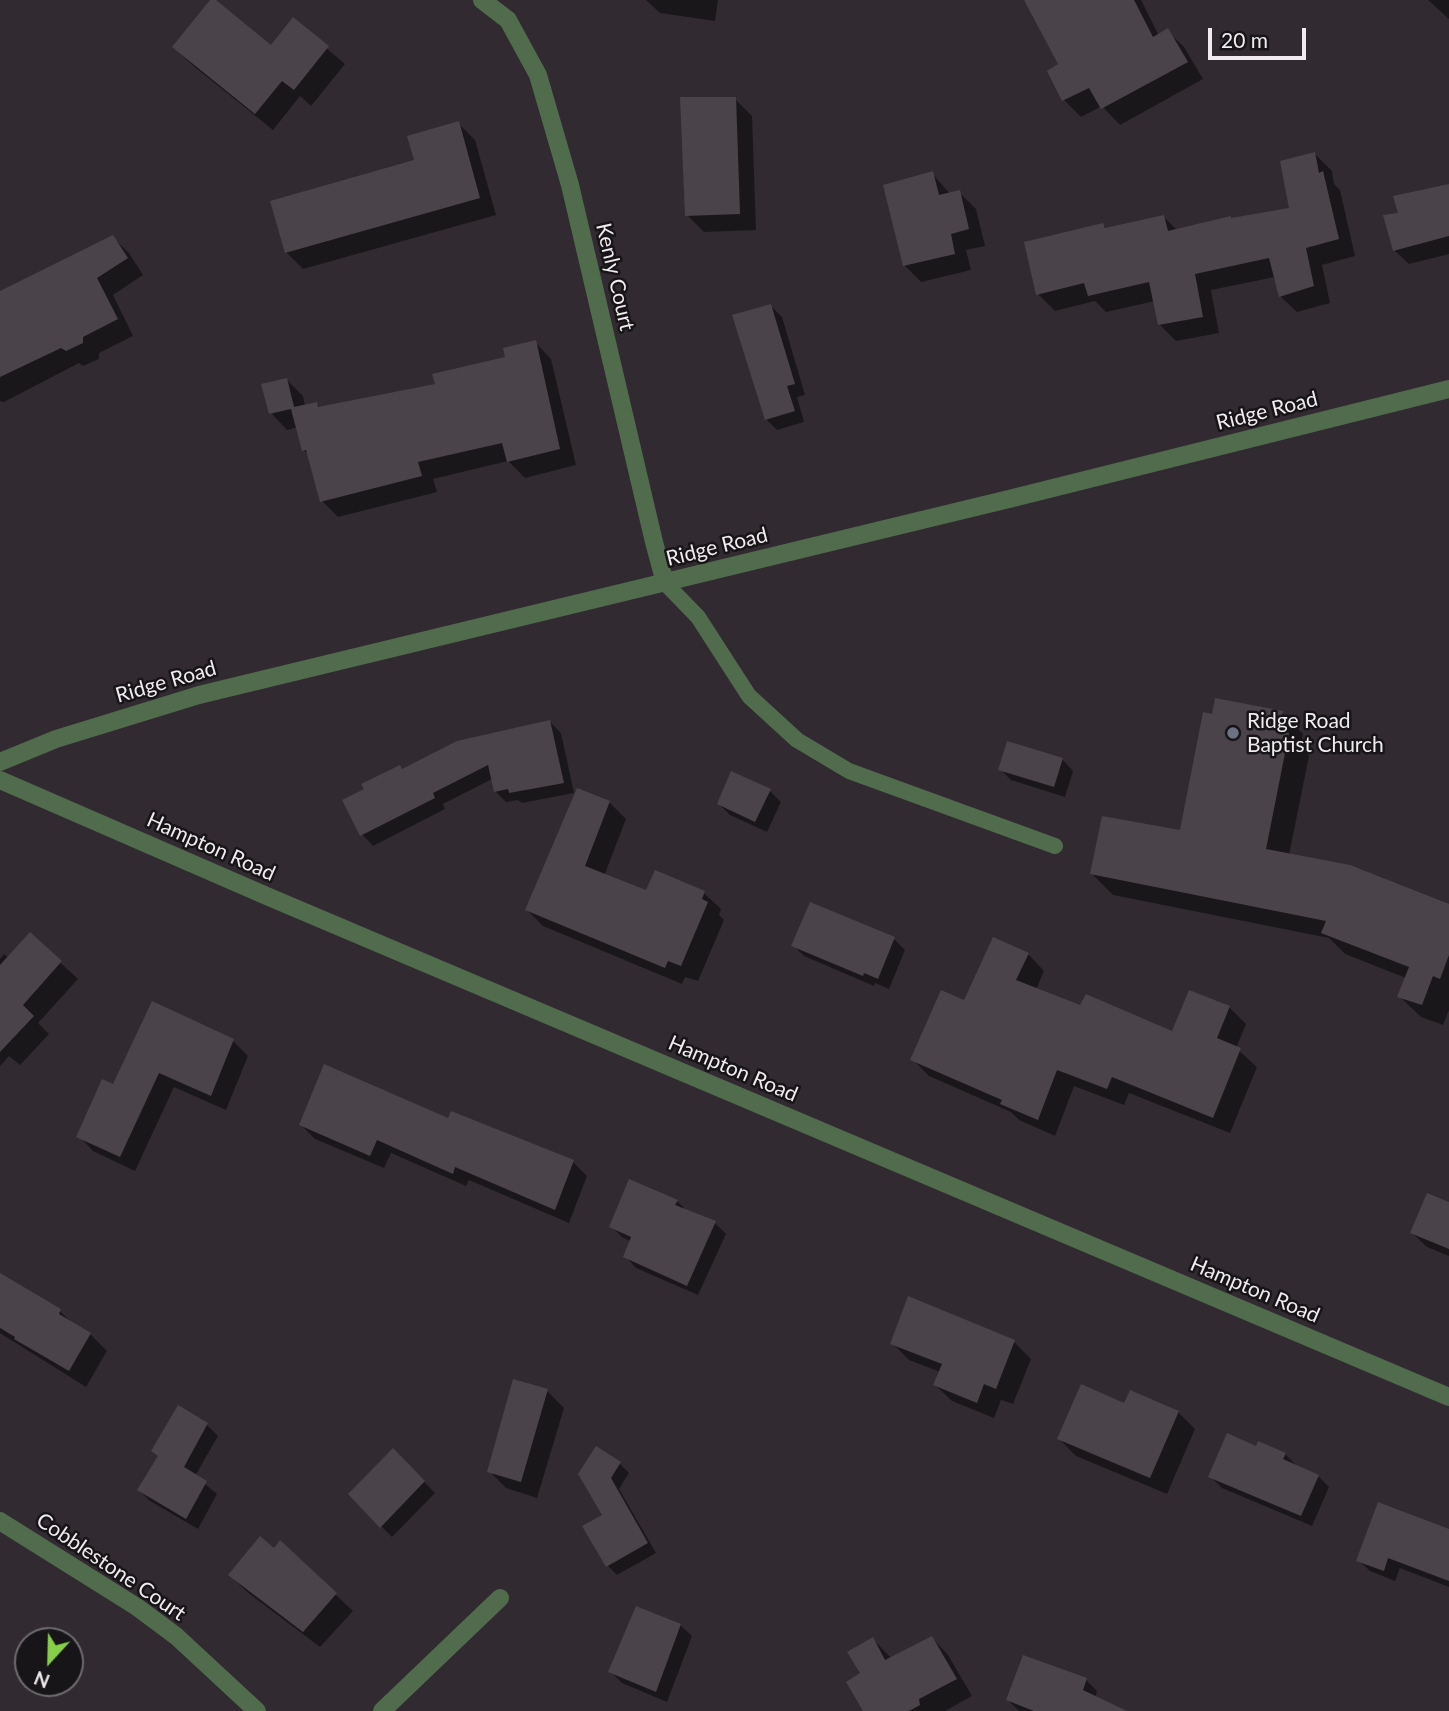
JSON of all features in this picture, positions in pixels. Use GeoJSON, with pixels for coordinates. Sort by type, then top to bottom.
{"type":"FeatureCollection","features":[{"type":"Feature","properties":{"kind":"street","name":"Kenly Court"},"geometry":{"type":"LineString","coordinates":[[482,0],[508,20],[538,75],[570,185],[666,583]]}},
{"type":"Feature","properties":{"kind":"street","name":"Ridge Road"},"geometry":{"type":"LineString","coordinates":[[0,762],[55,739],[199,695],[666,583],[1449,388]]}},
{"type":"Feature","properties":{"kind":"street","name":"Hampton Road"},"geometry":{"type":"LineString","coordinates":[[0,780],[1449,1397]]}},
{"type":"Feature","properties":{"kind":"street","name":"Cobblestone Court"},"geometry":{"type":"LineString","coordinates":[[0,1521],[156,1622],[212,1668],[257,1711]]}},
{"type":"Feature","properties":{"kind":"street"},"geometry":{"type":"LineString","coordinates":[[382,1711],[500,1598]]}},
{"type":"Feature","properties":{"kind":"lane"},"geometry":{"type":"LineString","coordinates":[[666,583],[698,617],[749,696],[797,740],[849,771],[1055,846]]}},
{"type":"Feature","properties":{"kind":"building"},"geometry":{"type":"Polygon","coordinates":[[[210,0],[216,0],[271,45],[293,17],[329,46],[294,90],[282,81],[255,114],[172,47],[210,0]]]}},
{"type":"Feature","properties":{"kind":"building"},"geometry":{"type":"Polygon","coordinates":[[[1024,0],[1134,0],[1153,37],[1168,28],[1188,62],[1101,109],[1089,88],[1062,101],[1047,71],[1058,64],[1024,0]]]}},
{"type":"Feature","properties":{"kind":"building"},"geometry":{"type":"Polygon","coordinates":[[[680,97],[736,97],[740,214],[685,216],[680,97]]]}},
{"type":"Feature","properties":{"kind":"building"},"geometry":{"type":"Polygon","coordinates":[[[459,121],[480,198],[285,253],[270,201],[414,160],[407,136],[459,121]]]}},
{"type":"Feature","properties":{"kind":"building"},"geometry":{"type":"Polygon","coordinates":[[[1315,152],[1319,173],[1323,171],[1339,239],[1306,248],[1314,286],[1279,297],[1269,258],[1195,274],[1203,317],[1158,325],[1149,282],[1088,296],[1084,283],[1036,295],[1024,242],[1103,223],[1105,228],[1164,215],[1168,231],[1231,216],[1289,208],[1280,161],[1315,152]]]}},
{"type":"Feature","properties":{"kind":"building"},"geometry":{"type":"Polygon","coordinates":[[[933,171],[939,195],[960,190],[969,229],[951,234],[955,254],[903,266],[883,185],[933,171]]]}},
{"type":"Feature","properties":{"kind":"building"},"geometry":{"type":"Polygon","coordinates":[[[1449,184],[1449,236],[1393,251],[1383,215],[1398,213],[1393,196],[1449,184]]]}},
{"type":"Feature","properties":{"kind":"building"},"geometry":{"type":"Polygon","coordinates":[[[113,235],[128,258],[97,278],[118,319],[83,337],[83,343],[66,351],[61,348],[0,377],[0,291],[113,235]]]}},
{"type":"Feature","properties":{"kind":"building"},"geometry":{"type":"Polygon","coordinates":[[[771,304],[795,384],[787,386],[795,411],[765,420],[732,315],[771,304]]]}},
{"type":"Feature","properties":{"kind":"building"},"geometry":{"type":"Polygon","coordinates":[[[536,340],[560,449],[507,462],[502,443],[418,462],[422,476],[320,502],[306,450],[302,451],[291,409],[269,414],[261,384],[287,378],[294,407],[317,402],[318,407],[435,384],[432,374],[505,357],[503,348],[536,340]]]}},
{"type":"Feature","properties":{"kind":"building"},"geometry":{"type":"Polygon","coordinates":[[[1215,698],[1283,711],[1279,731],[1289,733],[1266,849],[1350,865],[1449,904],[1449,955],[1440,979],[1433,976],[1422,1005],[1397,997],[1409,967],[1321,933],[1326,921],[1090,874],[1102,816],[1180,830],[1203,712],[1212,714],[1215,698]]]}},
{"type":"Feature","properties":{"kind":"building"},"geometry":{"type":"Polygon","coordinates":[[[550,720],[564,783],[509,793],[508,789],[494,792],[488,765],[433,793],[435,798],[360,836],[342,800],[364,789],[361,784],[400,765],[402,769],[457,741],[550,720]]]}},
{"type":"Feature","properties":{"kind":"building"},"geometry":{"type":"Polygon","coordinates":[[[1007,741],[1063,758],[1054,787],[998,770],[1007,741]]]}},
{"type":"Feature","properties":{"kind":"building"},"geometry":{"type":"Polygon","coordinates":[[[731,771],[771,789],[755,822],[717,804],[731,771]]]}},
{"type":"Feature","properties":{"kind":"building"},"geometry":{"type":"Polygon","coordinates":[[[577,788],[610,801],[585,866],[646,890],[655,870],[705,891],[702,899],[708,902],[681,966],[668,961],[665,968],[525,910],[577,788]]]}},
{"type":"Feature","properties":{"kind":"building"},"geometry":{"type":"Polygon","coordinates":[[[810,902],[895,937],[878,979],[864,973],[863,976],[791,946],[810,902]]]}},
{"type":"Feature","properties":{"kind":"building"},"geometry":{"type":"Polygon","coordinates":[[[30,932],[62,961],[23,1005],[34,1016],[0,1052],[0,965],[30,932]]]}},
{"type":"Feature","properties":{"kind":"building"},"geometry":{"type":"Polygon","coordinates":[[[993,937],[1029,953],[1016,980],[1080,1005],[1086,994],[1172,1031],[1189,990],[1230,1006],[1217,1038],[1241,1048],[1213,1118],[1112,1077],[1107,1089],[1057,1070],[1038,1120],[1000,1104],[1002,1100],[910,1060],[941,990],[964,1000],[993,937]]]}},
{"type":"Feature","properties":{"kind":"building"},"geometry":{"type":"Polygon","coordinates":[[[152,1001],[234,1039],[211,1096],[159,1073],[120,1157],[76,1137],[102,1079],[113,1084],[152,1001]]]}},
{"type":"Feature","properties":{"kind":"building"},"geometry":{"type":"Polygon","coordinates":[[[324,1064],[448,1118],[451,1111],[574,1160],[555,1210],[455,1167],[453,1174],[377,1140],[370,1156],[299,1125],[324,1064]]]}},
{"type":"Feature","properties":{"kind":"building"},"geometry":{"type":"Polygon","coordinates":[[[629,1179],[678,1200],[675,1205],[716,1221],[687,1286],[623,1257],[631,1237],[609,1227],[629,1179]]]}},
{"type":"Feature","properties":{"kind":"building"},"geometry":{"type":"Polygon","coordinates":[[[1427,1193],[1449,1202],[1449,1249],[1410,1233],[1427,1193]]]}},
{"type":"Feature","properties":{"kind":"building"},"geometry":{"type":"Polygon","coordinates":[[[0,1273],[61,1309],[59,1314],[91,1333],[69,1371],[0,1328],[0,1273]]]}},
{"type":"Feature","properties":{"kind":"building"},"geometry":{"type":"Polygon","coordinates":[[[908,1296],[1015,1340],[996,1389],[984,1384],[977,1403],[933,1385],[942,1364],[890,1344],[908,1296]]]}},
{"type":"Feature","properties":{"kind":"building"},"geometry":{"type":"Polygon","coordinates":[[[513,1379],[548,1389],[521,1482],[487,1472],[513,1379]]]}},
{"type":"Feature","properties":{"kind":"building"},"geometry":{"type":"Polygon","coordinates":[[[1081,1384],[1124,1403],[1130,1390],[1179,1411],[1150,1478],[1057,1439],[1081,1384]]]}},
{"type":"Feature","properties":{"kind":"building"},"geometry":{"type":"Polygon","coordinates":[[[178,1405],[208,1423],[184,1467],[207,1481],[186,1519],[137,1490],[158,1456],[151,1451],[178,1405]]]}},
{"type":"Feature","properties":{"kind":"building"},"geometry":{"type":"Polygon","coordinates":[[[1227,1433],[1256,1446],[1258,1441],[1286,1453],[1283,1459],[1319,1475],[1301,1516],[1208,1477],[1227,1433]]]}},
{"type":"Feature","properties":{"kind":"building"},"geometry":{"type":"Polygon","coordinates":[[[596,1446],[621,1462],[611,1478],[648,1543],[606,1567],[582,1526],[602,1515],[578,1474],[596,1446]]]}},
{"type":"Feature","properties":{"kind":"building"},"geometry":{"type":"Polygon","coordinates":[[[393,1448],[425,1481],[380,1528],[348,1494],[393,1448]]]}},
{"type":"Feature","properties":{"kind":"building"},"geometry":{"type":"Polygon","coordinates":[[[1378,1502],[1449,1529],[1449,1581],[1388,1558],[1384,1571],[1356,1561],[1378,1502]]]}},
{"type":"Feature","properties":{"kind":"building"},"geometry":{"type":"Polygon","coordinates":[[[260,1536],[274,1548],[280,1540],[337,1593],[303,1632],[228,1575],[260,1536]]]}},
{"type":"Feature","properties":{"kind":"building"},"geometry":{"type":"Polygon","coordinates":[[[636,1606],[681,1624],[656,1692],[608,1672],[636,1606]]]}},
{"type":"Feature","properties":{"kind":"building"},"geometry":{"type":"Polygon","coordinates":[[[932,1636],[957,1679],[919,1699],[920,1705],[909,1711],[863,1711],[846,1682],[860,1673],[847,1652],[873,1637],[885,1660],[932,1636]]]}},
{"type":"Feature","properties":{"kind":"building"},"geometry":{"type":"Polygon","coordinates":[[[1023,1655],[1087,1678],[1083,1690],[1127,1711],[1034,1711],[1006,1700],[1023,1655]]]}},
{"type":"Feature","properties":{"kind":"place","name":"Ridge Road Baptist Church"},"geometry":{"type":"Point","coordinates":[1233,733]}}]}
